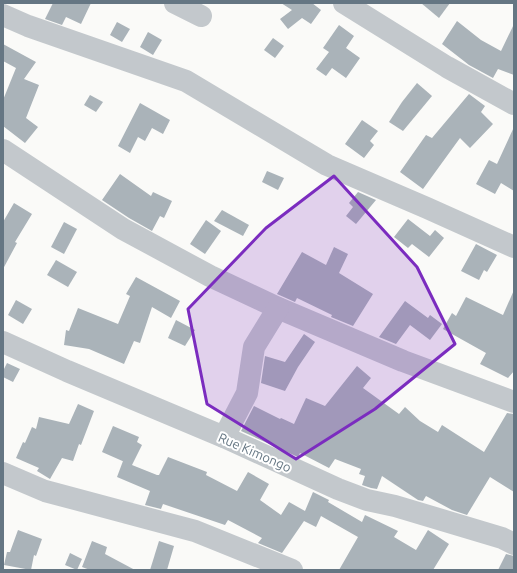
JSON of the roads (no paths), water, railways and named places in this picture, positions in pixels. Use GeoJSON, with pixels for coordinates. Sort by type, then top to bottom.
{"type":"FeatureCollection","features":[{"type":"Feature","properties":{"kind":"street"},"geometry":{"type":"LineString","coordinates":[[175,3],[201,16]]}},
{"type":"Feature","properties":{"kind":"street"},"geometry":{"type":"LineString","coordinates":[[344,3],[447,67],[514,104]]}},
{"type":"Feature","properties":{"kind":"street"},"geometry":{"type":"LineString","coordinates":[[3,15],[28,26],[186,81],[327,164],[514,247]]}},
{"type":"Feature","properties":{"kind":"street"},"geometry":{"type":"LineString","coordinates":[[3,150],[123,229],[210,276],[278,308],[403,361],[514,402]]}},
{"type":"Feature","properties":{"kind":"street"},"geometry":{"type":"LineString","coordinates":[[224,437],[247,393],[254,347],[278,308]]}},
{"type":"Feature","properties":{"kind":"street","name":"Rue Kimongo"},"geometry":{"type":"LineString","coordinates":[[3,342],[67,371],[224,437],[338,489],[367,500],[395,506],[502,538],[514,544]]}},
{"type":"Feature","properties":{"kind":"street"},"geometry":{"type":"LineString","coordinates":[[3,473],[45,491],[195,531],[292,570]]}}]}
